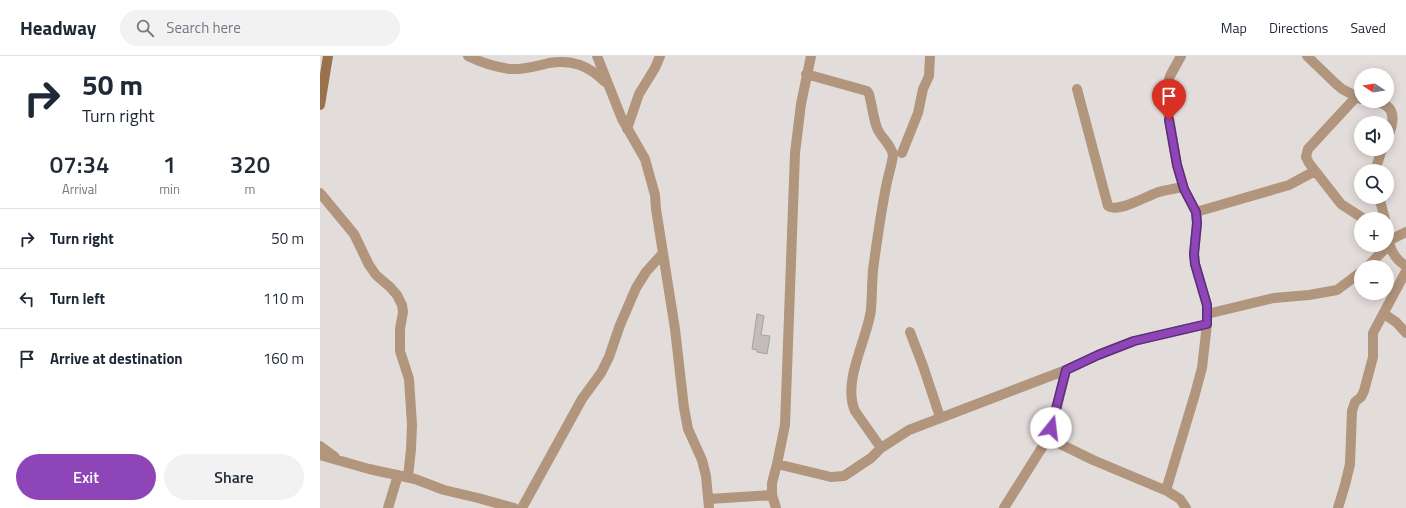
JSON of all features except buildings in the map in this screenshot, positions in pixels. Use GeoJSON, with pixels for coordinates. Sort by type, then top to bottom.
{"type":"FeatureCollection","features":[{"type":"Feature","properties":{"kind":"street"},"geometry":{"type":"LineString","coordinates":[[320,105],[321,88],[328,56]]}},
{"type":"Feature","properties":{"kind":"street"},"geometry":{"type":"LineString","coordinates":[[468,56],[510,69],[534,67],[561,62],[572,63],[581,65],[593,71],[608,85]]}},
{"type":"Feature","properties":{"kind":"street"},"geometry":{"type":"LineString","coordinates":[[597,56],[627,129],[645,159],[655,195],[675,329],[684,408],[688,429],[702,460],[706,476],[709,504],[772,495]]}},
{"type":"Feature","properties":{"kind":"street"},"geometry":{"type":"LineString","coordinates":[[627,129],[640,94],[660,56]]}},
{"type":"Feature","properties":{"kind":"street"},"geometry":{"type":"LineString","coordinates":[[776,508],[772,495],[772,483],[785,424],[795,153],[801,104],[806,74],[811,56]]}},
{"type":"Feature","properties":{"kind":"street"},"geometry":{"type":"LineString","coordinates":[[902,153],[918,113],[923,89],[929,76],[930,56]]}},
{"type":"Feature","properties":{"kind":"street"},"geometry":{"type":"LineString","coordinates":[[1167,491],[1167,482],[1202,368],[1207,319],[1207,305],[1195,264],[1194,254],[1197,223],[1196,212],[1183,187],[1177,165],[1166,96],[1170,76],[1181,56]]}},
{"type":"Feature","properties":{"kind":"street"},"geometry":{"type":"LineString","coordinates":[[1307,56],[1342,89],[1354,95]]}},
{"type":"Feature","properties":{"kind":"street"},"geometry":{"type":"LineString","coordinates":[[806,74],[867,91],[877,128],[881,136],[892,150],[893,155],[884,196],[875,256],[871,310],[868,327],[855,364],[852,383],[853,406],[855,411],[881,448]]}},
{"type":"Feature","properties":{"kind":"street"},"geometry":{"type":"LineString","coordinates":[[1077,90],[1108,206],[1113,208],[1132,204],[1156,193],[1183,187]]}},
{"type":"Feature","properties":{"kind":"street"},"geometry":{"type":"LineString","coordinates":[[1354,103],[1308,149],[1306,154],[1306,160],[1341,204],[1354,212]]}},
{"type":"Feature","properties":{"kind":"street"},"geometry":{"type":"LineString","coordinates":[[1196,212],[1289,185],[1315,172]]}},
{"type":"Feature","properties":{"kind":"street"},"geometry":{"type":"LineString","coordinates":[[320,193],[354,234],[369,265],[376,275],[397,295],[402,305],[403,312],[399,335],[400,347],[409,379],[412,425],[411,449],[403,476],[388,508]]}},
{"type":"Feature","properties":{"kind":"street"},"geometry":{"type":"LineString","coordinates":[[1394,236],[1406,232]]}},
{"type":"Feature","properties":{"kind":"street"},"geometry":{"type":"LineString","coordinates":[[1393,252],[1399,262],[1406,266]]}},
{"type":"Feature","properties":{"kind":"street"},"geometry":{"type":"LineString","coordinates":[[522,508],[582,399],[601,374],[636,288],[646,272],[663,253]]}},
{"type":"Feature","properties":{"kind":"street"},"geometry":{"type":"LineString","coordinates":[[1338,508],[1350,464],[1353,405],[1363,394],[1373,357],[1373,334],[1406,272]]}},
{"type":"Feature","properties":{"kind":"street"},"geometry":{"type":"LineString","coordinates":[[777,464],[831,477],[844,476],[908,430],[1066,370],[1098,355],[1134,341],[1274,298],[1309,295],[1337,290],[1354,277]]}},
{"type":"Feature","properties":{"kind":"street"},"geometry":{"type":"LineString","coordinates":[[1384,314],[1396,322],[1406,333]]}},
{"type":"Feature","properties":{"kind":"street"},"geometry":{"type":"LineString","coordinates":[[910,332],[940,417]]}},
{"type":"Feature","properties":{"kind":"street"},"geometry":{"type":"LineString","coordinates":[[1004,508],[1048,438],[1066,370]]}},
{"type":"Feature","properties":{"kind":"street"},"geometry":{"type":"LineString","coordinates":[[1048,438],[1093,460],[1167,491],[1180,499],[1186,508]]}},
{"type":"Feature","properties":{"kind":"street"},"geometry":{"type":"LineString","coordinates":[[320,446],[338,459]]}},
{"type":"Feature","properties":{"kind":"street"},"geometry":{"type":"LineString","coordinates":[[320,455],[369,469],[415,479],[444,490],[514,508]]}},
{"type":"Feature","properties":{"kind":"route"},"geometry":{"type":"LineString","coordinates":[[1051,428],[1066,370],[1098,355],[1134,341],[1166,332],[1207,324],[1207,305],[1197,272],[1194,254],[1197,223],[1196,212],[1184,189],[1177,165],[1169,120]]}}]}
